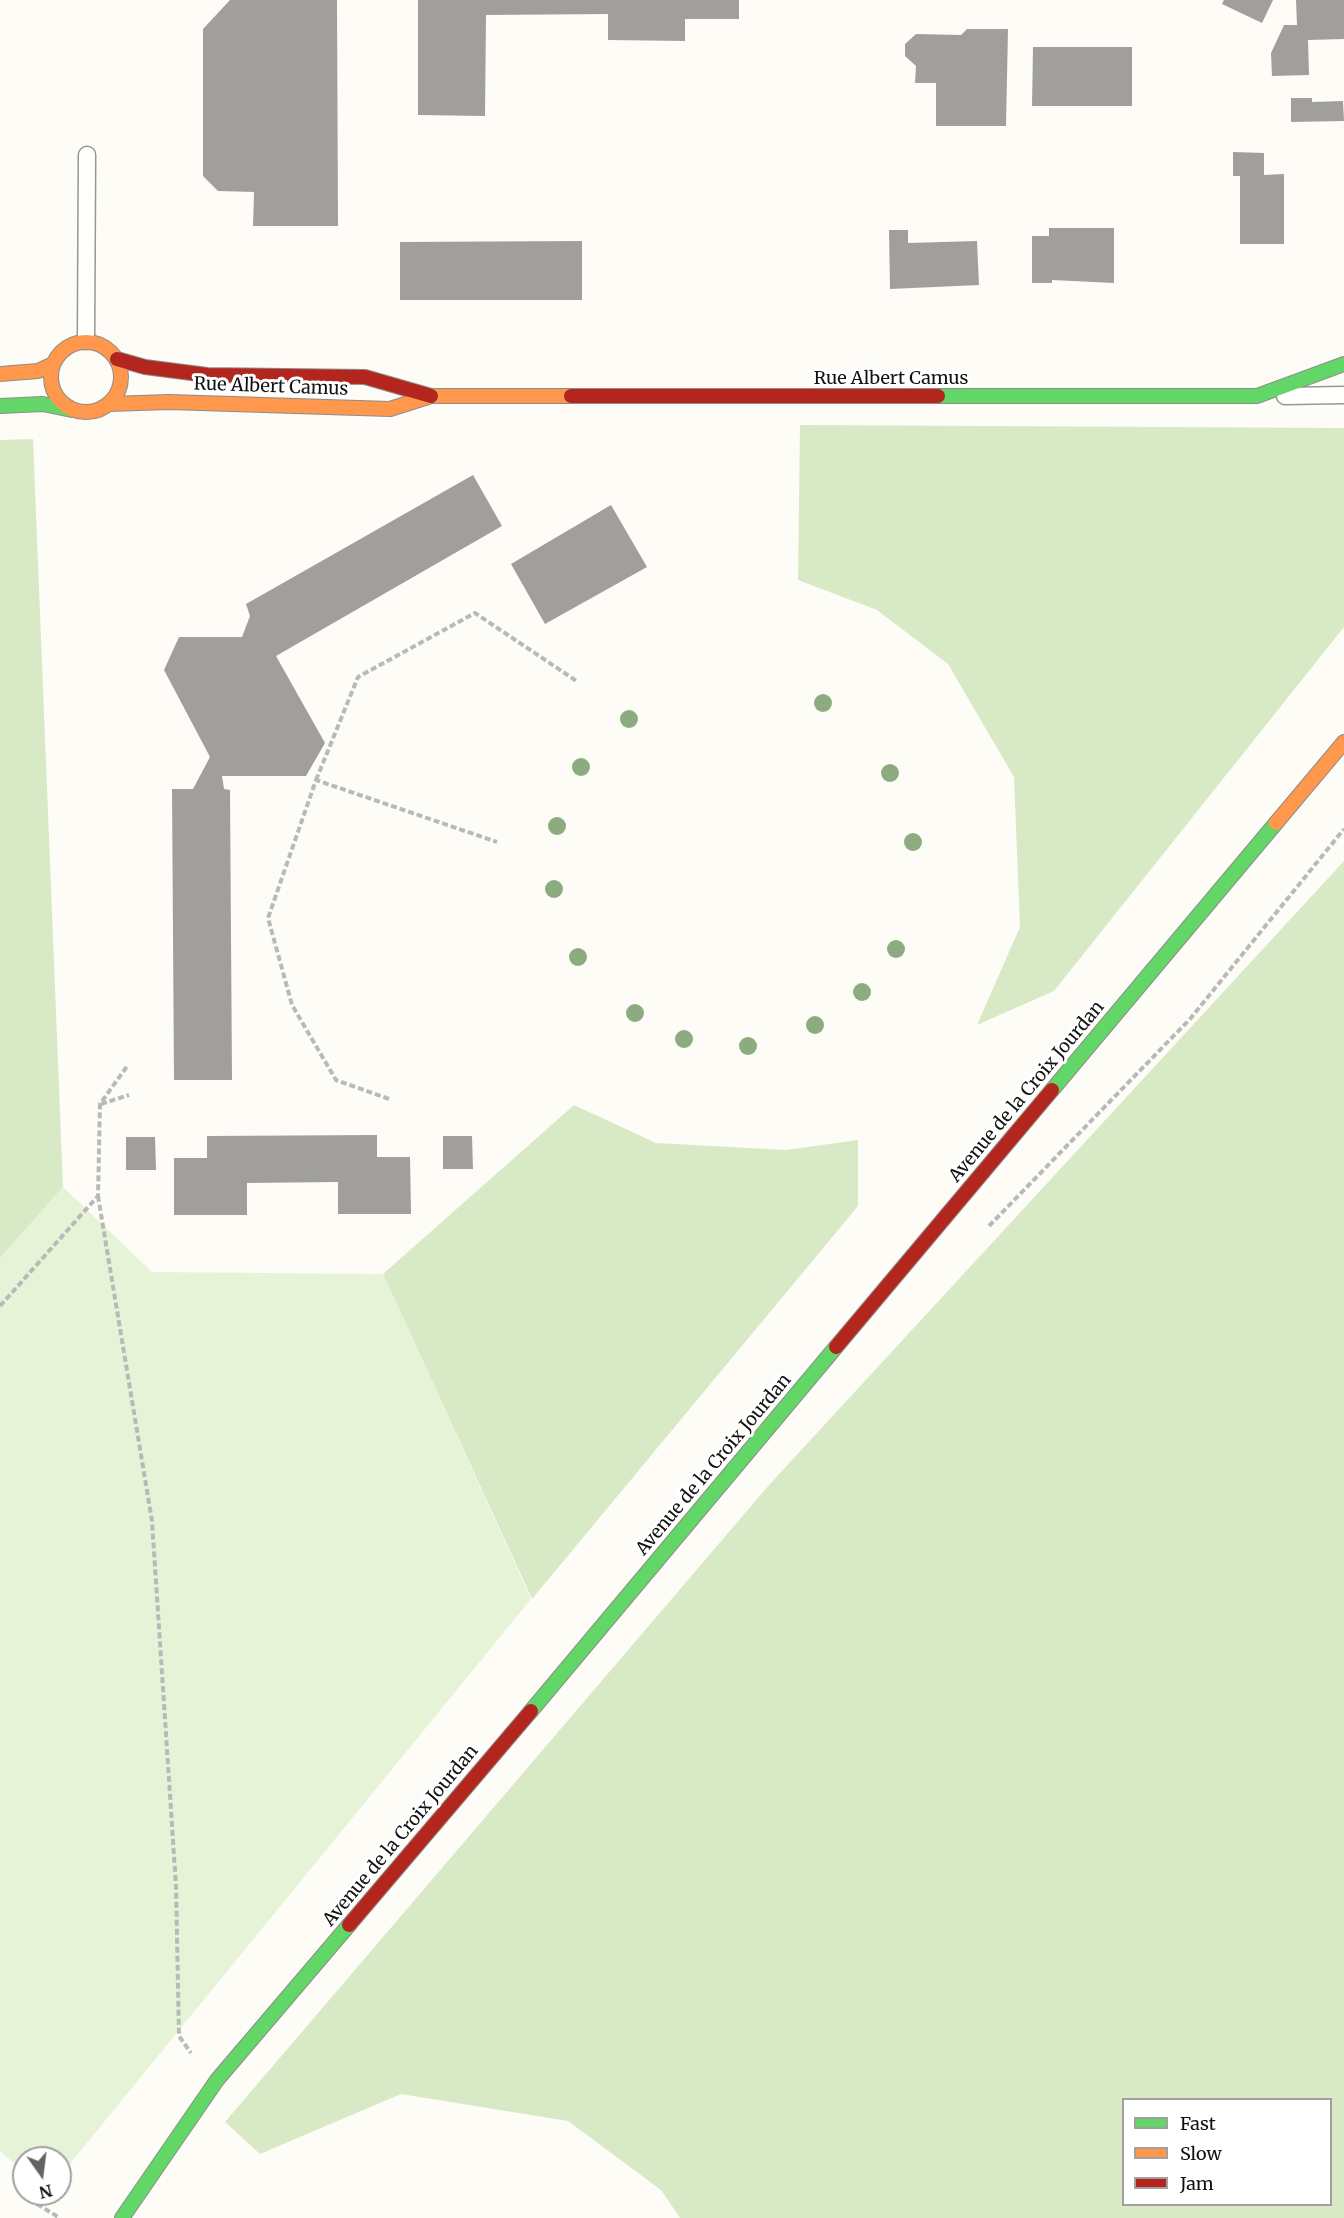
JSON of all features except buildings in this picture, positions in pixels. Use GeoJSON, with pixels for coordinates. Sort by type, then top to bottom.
{"type":"FeatureCollection","features":[{"type":"Feature","properties":{"kind":"street"},"geometry":{"type":"LineString","coordinates":[[0,406],[43,404],[72,410],[89,412],[109,404],[119,388],[120,369],[117,359],[104,346],[86,341],[66,347],[53,364],[50,375],[55,396],[72,410]]}},
{"type":"Feature","properties":{"kind":"street","name":"Rue Albert Camus"},"geometry":{"type":"LineString","coordinates":[[117,359],[134,366],[173,372],[367,378],[431,396],[1257,396],[1344,364]]}},
{"type":"Feature","properties":{"kind":"street"},"geometry":{"type":"LineString","coordinates":[[0,374],[38,371],[53,364]]}},
{"type":"Feature","properties":{"kind":"street","name":"Rue Albert Camus"},"geometry":{"type":"LineString","coordinates":[[109,404],[169,402],[390,409],[431,396]]}},
{"type":"Feature","properties":{"kind":"street","name":"Avenue de la Croix Jourdan"},"geometry":{"type":"LineString","coordinates":[[122,2218],[217,2080],[485,1766],[1344,742]]}},
{"type":"Feature","properties":{"kind":"lane"},"geometry":{"type":"LineString","coordinates":[[86,341],[87,155]]}},
{"type":"Feature","properties":{"kind":"lane"},"geometry":{"type":"LineString","coordinates":[[1257,396],[1344,395]]}},
{"type":"Feature","properties":{"kind":"path"},"geometry":{"type":"LineString","coordinates":[[389,1099],[336,1080],[291,1005],[268,918],[316,780],[358,677],[475,613],[578,682]]}},
{"type":"Feature","properties":{"kind":"path"},"geometry":{"type":"LineString","coordinates":[[316,780],[497,842]]}},
{"type":"Feature","properties":{"kind":"path"},"geometry":{"type":"LineString","coordinates":[[128,1065],[100,1104],[98,1196],[152,1521],[176,1886],[179,2036]]}},
{"type":"Feature","properties":{"kind":"path"},"geometry":{"type":"LineString","coordinates":[[100,1104],[129,1095]]}},
{"type":"Feature","properties":{"kind":"path"},"geometry":{"type":"LineString","coordinates":[[0,1306],[98,1196]]}},
{"type":"Feature","properties":{"kind":"path"},"geometry":{"type":"LineString","coordinates":[[40,2206],[60,2218]]}},
{"type":"Feature","properties":{"kind":"green space"},"geometry":{"type":"Polygon","coordinates":[[[800,425],[1344,428],[1344,627],[1054,991],[977,1025],[1020,927],[1014,777],[948,664],[877,610],[798,580],[800,425]]]}},
{"type":"Feature","properties":{"kind":"green space"},"geometry":{"type":"Polygon","coordinates":[[[33,439],[63,1187],[0,1258],[0,440],[33,439]]]}},
{"type":"Feature","properties":{"kind":"green space"},"geometry":{"type":"Polygon","coordinates":[[[1344,861],[1344,2218],[680,2218],[661,2190],[568,2121],[401,2094],[260,2154],[225,2122],[769,1485],[1344,861]]]}},
{"type":"Feature","properties":{"kind":"green space"},"geometry":{"type":"Polygon","coordinates":[[[574,1105],[656,1143],[786,1150],[858,1140],[858,1206],[532,1599],[383,1274],[574,1105]]]}},
{"type":"Feature","properties":{"kind":"green space"},"geometry":{"type":"Polygon","coordinates":[[[63,1187],[152,1272],[383,1274],[531,1599],[72,2161],[72,2146],[12,2146],[12,2162],[0,2151],[0,1258],[63,1187]]]}},
{"type":"Feature","properties":{"kind":"traffic: fast"},"geometry":{"type":"LineString","coordinates":[[938,396],[1257,396],[1344,364]]}},
{"type":"Feature","properties":{"kind":"traffic: fast"},"geometry":{"type":"LineString","coordinates":[[0,406],[43,404],[72,410]]}},
{"type":"Feature","properties":{"kind":"traffic: fast"},"geometry":{"type":"LineString","coordinates":[[1052,1090],[1276,823]]}},
{"type":"Feature","properties":{"kind":"traffic: fast"},"geometry":{"type":"LineString","coordinates":[[531,1711],[836,1347]]}},
{"type":"Feature","properties":{"kind":"traffic: fast"},"geometry":{"type":"LineString","coordinates":[[122,2218],[217,2080],[349,1925]]}},
{"type":"Feature","properties":{"kind":"traffic: slow"},"geometry":{"type":"LineString","coordinates":[[93,342],[106,348],[115,357],[119,363],[121,377],[119,391],[111,402],[100,410],[79,412],[61,402],[53,391],[51,370],[61,352],[72,344],[93,342]]}},
{"type":"Feature","properties":{"kind":"traffic: slow"},"geometry":{"type":"LineString","coordinates":[[0,374],[38,371],[53,364]]}},
{"type":"Feature","properties":{"kind":"traffic: slow"},"geometry":{"type":"LineString","coordinates":[[109,404],[169,402],[390,409],[431,396],[571,396]]}},
{"type":"Feature","properties":{"kind":"traffic: slow"},"geometry":{"type":"LineString","coordinates":[[1276,823],[1344,742]]}},
{"type":"Feature","properties":{"kind":"traffic: jam"},"geometry":{"type":"LineString","coordinates":[[117,359],[145,367],[207,375],[365,377],[431,396]]}},
{"type":"Feature","properties":{"kind":"traffic: jam"},"geometry":{"type":"LineString","coordinates":[[571,396],[938,396]]}},
{"type":"Feature","properties":{"kind":"traffic: jam"},"geometry":{"type":"LineString","coordinates":[[836,1347],[1052,1090]]}},
{"type":"Feature","properties":{"kind":"traffic: jam"},"geometry":{"type":"LineString","coordinates":[[349,1925],[531,1711]]}}]}
